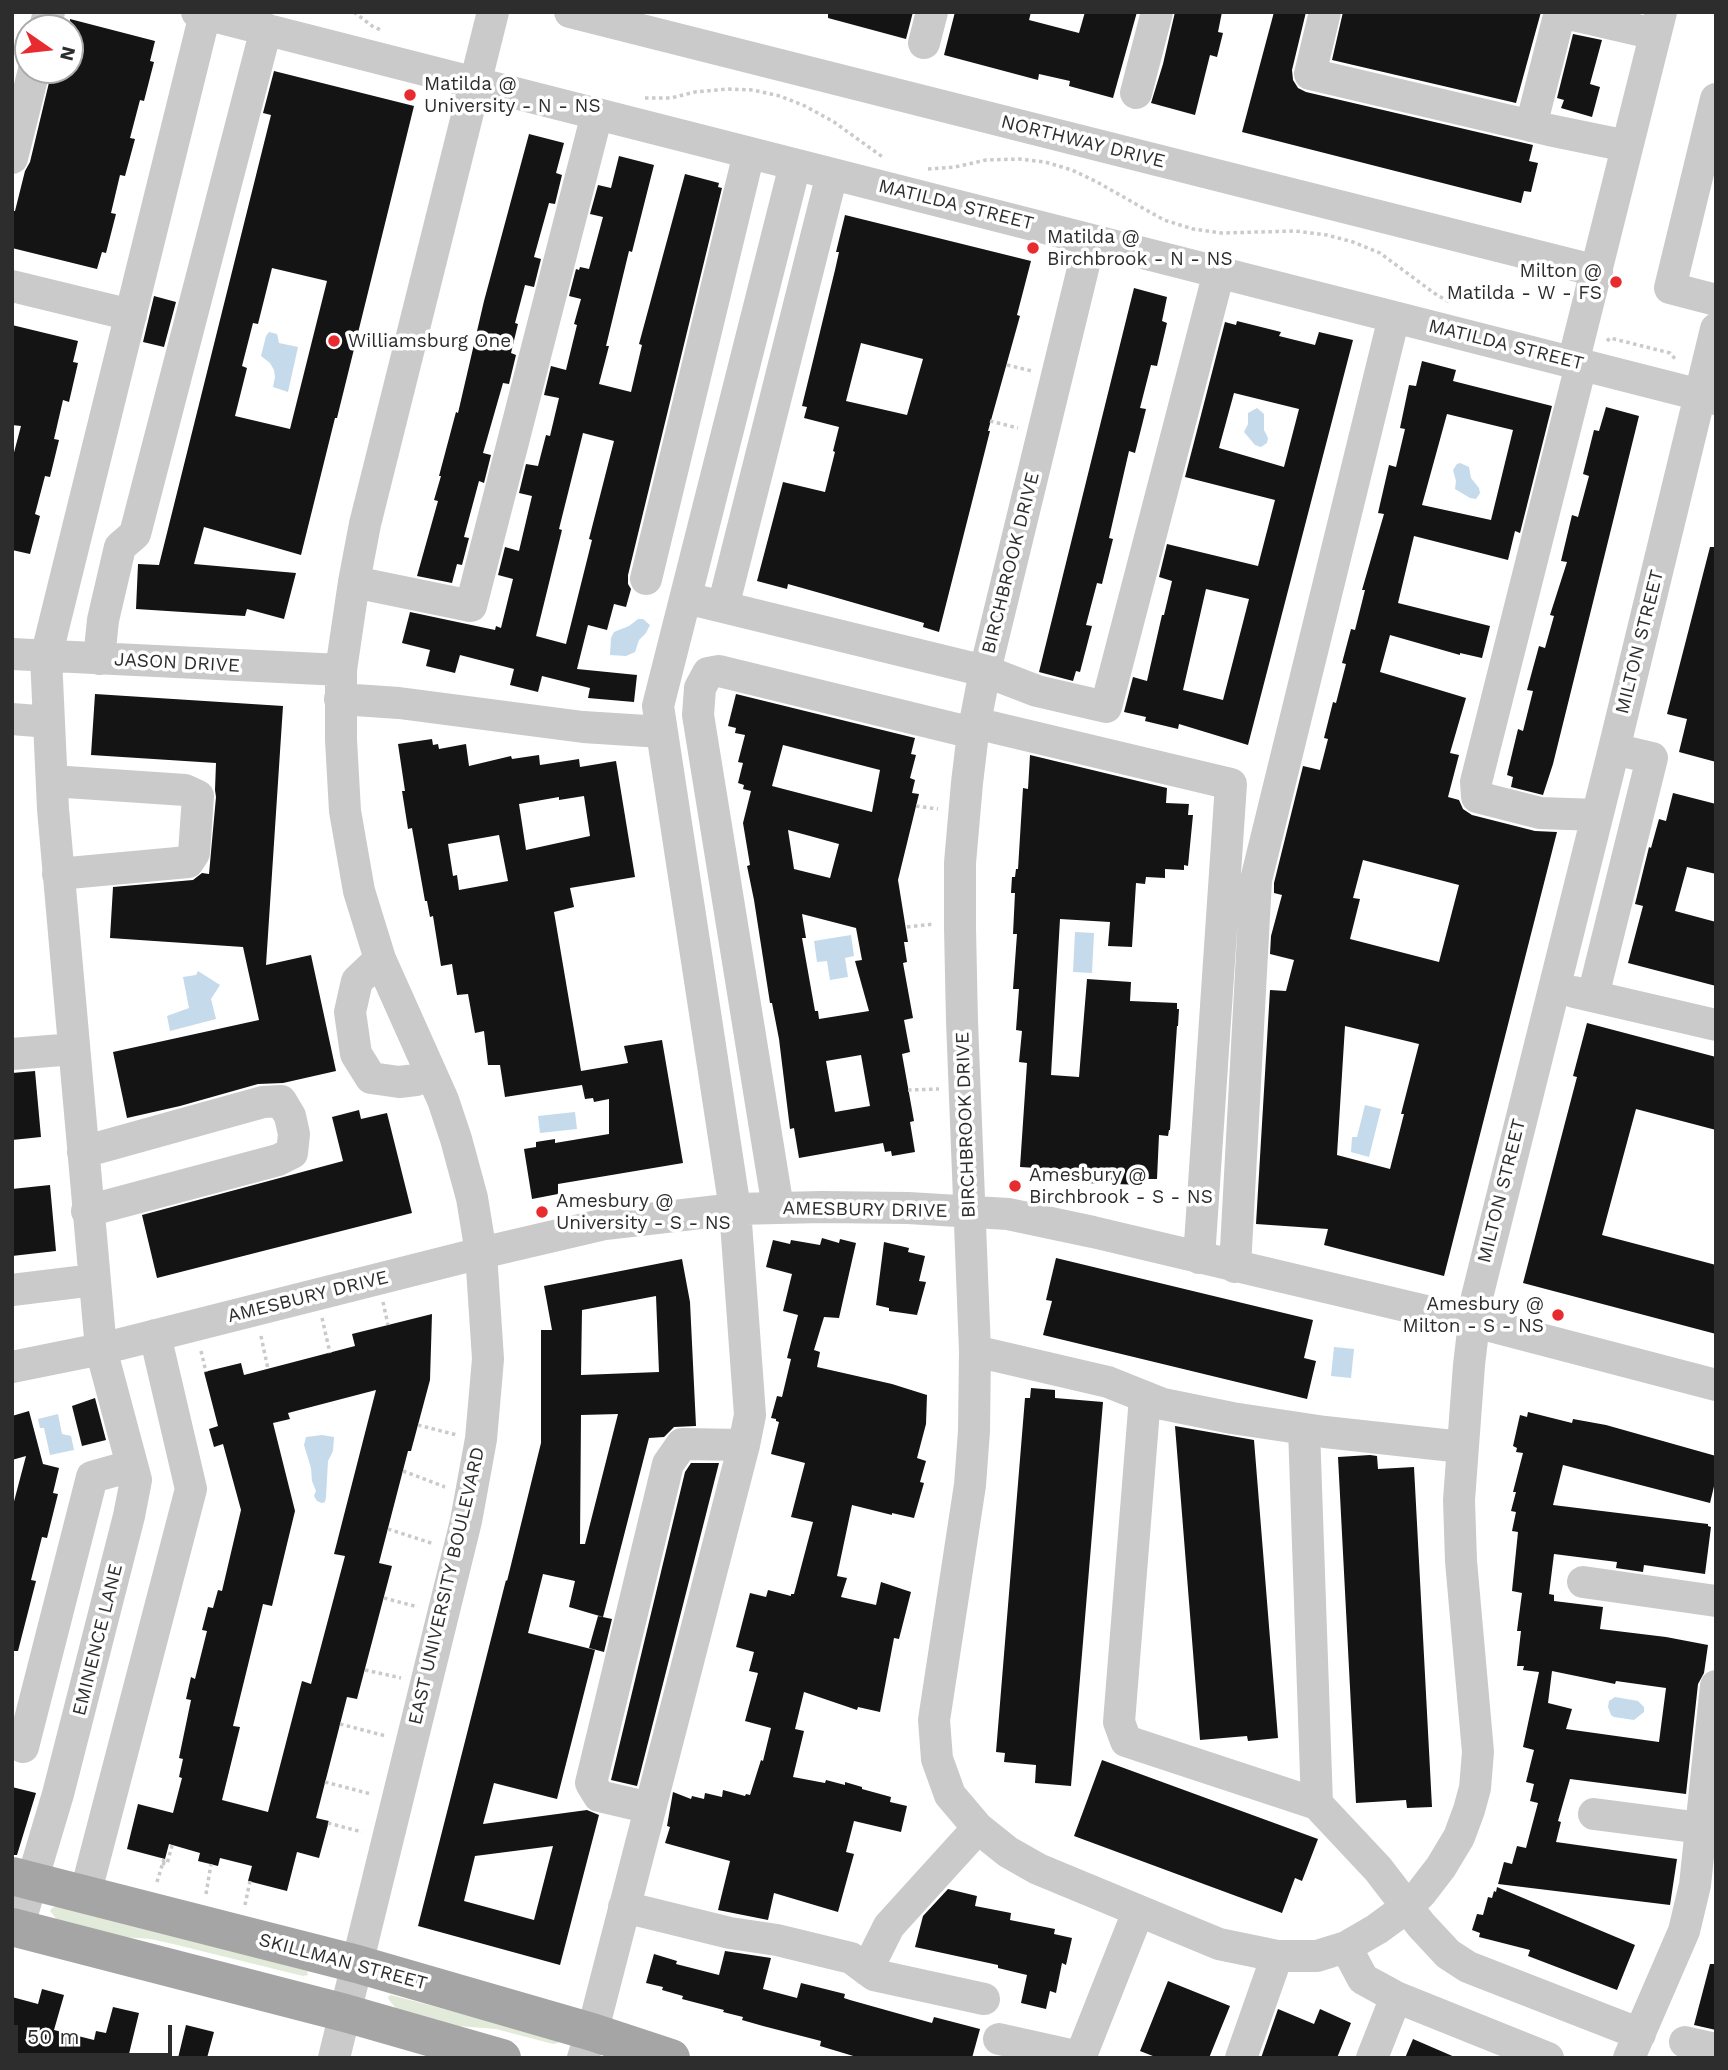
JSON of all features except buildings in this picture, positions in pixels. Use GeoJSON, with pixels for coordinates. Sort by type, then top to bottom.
{"type":"FeatureCollection","features":[{"type":"Feature","properties":{"kind":"main road","name":"SKILLMAN STREET"},"geometry":{"type":"LineString","coordinates":[[23,1879],[357,1964],[588,2045],[671,2058]]}},
{"type":"Feature","properties":{"kind":"main road"},"geometry":{"type":"LineString","coordinates":[[15,1928],[345,2013],[502,2058]]}},
{"type":"Feature","properties":{"kind":"street","name":"EAST UNIVERSITY BOULEVARD"},"geometry":{"type":"LineString","coordinates":[[334,2058],[466,1521],[481,1439],[488,1359],[481,1253],[472,1198],[456,1139],[431,1073],[380,959],[359,891],[345,811],[341,685],[354,582],[365,524],[493,12]]}},
{"type":"Feature","properties":{"kind":"street","name":"NORTHWAY DRIVE"},"geometry":{"type":"LineString","coordinates":[[570,12],[1597,271]]}},
{"type":"Feature","properties":{"kind":"street"},"geometry":{"type":"LineString","coordinates":[[924,43],[932,12]]}},
{"type":"Feature","properties":{"kind":"street"},"geometry":{"type":"LineString","coordinates":[[1136,93],[1157,12]]}},
{"type":"Feature","properties":{"kind":"street"},"geometry":{"type":"LineString","coordinates":[[1325,12],[1310,74],[1628,146]]}},
{"type":"Feature","properties":{"kind":"street"},"geometry":{"type":"LineString","coordinates":[[1531,126],[1560,12],[1658,23],[1476,782],[1477,797],[1500,804],[1540,813],[1597,815]]}},
{"type":"Feature","properties":{"kind":"street","name":"MATILDA STREET"},"geometry":{"type":"LineString","coordinates":[[201,13],[1708,397]]}},
{"type":"Feature","properties":{"kind":"street","name":"EMINENCE LANE"},"geometry":{"type":"LineString","coordinates":[[15,1928],[23,1879],[68,1759],[136,1480],[101,1349],[58,874],[46,657],[131,315],[201,13]]}},
{"type":"Feature","properties":{"kind":"street"},"geometry":{"type":"LineString","coordinates":[[99,659],[103,620],[120,547],[135,534],[266,29]]}},
{"type":"Feature","properties":{"kind":"street"},"geometry":{"type":"LineString","coordinates":[[12,158],[30,84]]}},
{"type":"Feature","properties":{"kind":"street"},"geometry":{"type":"LineString","coordinates":[[1716,99],[1670,288],[1716,300]]}},
{"type":"Feature","properties":{"kind":"street"},"geometry":{"type":"LineString","coordinates":[[354,582],[471,606],[597,114]]}},
{"type":"Feature","properties":{"kind":"street"},"geometry":{"type":"LineString","coordinates":[[646,579],[749,153]]}},
{"type":"Feature","properties":{"kind":"street"},"geometry":{"type":"LineString","coordinates":[[588,2045],[750,1415],[735,1209],[658,706],[795,164]]}},
{"type":"Feature","properties":{"kind":"street"},"geometry":{"type":"LineString","coordinates":[[723,607],[832,174]]}},
{"type":"Feature","properties":{"kind":"street","name":"BIRCHBROOK DRIVE"},"geometry":{"type":"LineString","coordinates":[[1090,240],[985,671],[974,728],[960,863],[961,1008],[975,1351],[974,1431],[970,1485],[934,1720],[937,1759],[950,1795],[978,1828],[1008,1852],[1038,1869],[1138,1912]]}},
{"type":"Feature","properties":{"kind":"street"},"geometry":{"type":"LineString","coordinates":[[686,597],[985,671],[1037,691],[1106,707],[1219,272]]}},
{"type":"Feature","properties":{"kind":"street"},"geometry":{"type":"LineString","coordinates":[[12,286],[131,315]]}},
{"type":"Feature","properties":{"kind":"street"},"geometry":{"type":"LineString","coordinates":[[1235,1267],[1256,880],[1395,317]]}},
{"type":"Feature","properties":{"kind":"street","name":"MILTON STREET"},"geometry":{"type":"LineString","coordinates":[[1138,1912],[1219,1944],[1277,1956],[1317,1956],[1346,1947],[1407,1907],[1441,1867],[1460,1837],[1475,1788],[1478,1752],[1461,1561],[1459,1500],[1474,1322],[1483,1269],[1597,815],[1708,397],[1716,329]]}},
{"type":"Feature","properties":{"kind":"street","name":"JASON DRIVE"},"geometry":{"type":"LineString","coordinates":[[12,654],[99,659],[341,685],[399,703],[583,727],[662,732]]}},
{"type":"Feature","properties":{"kind":"street"},"geometry":{"type":"LineString","coordinates":[[778,1208],[698,715],[700,688],[708,673],[719,671],[1231,784],[1199,1258]]}},
{"type":"Feature","properties":{"kind":"street"},"geometry":{"type":"LineString","coordinates":[[12,719],[49,722]]}},
{"type":"Feature","properties":{"kind":"street"},"geometry":{"type":"LineString","coordinates":[[1593,996],[1653,758],[1614,749]]}},
{"type":"Feature","properties":{"kind":"street"},"geometry":{"type":"LineString","coordinates":[[52,780],[185,790],[198,796],[194,853],[188,862],[58,874]]}},
{"type":"Feature","properties":{"kind":"street"},"geometry":{"type":"LineString","coordinates":[[380,959],[357,981],[350,1012],[356,1054],[371,1078],[399,1083],[416,1080],[431,1073]]}},
{"type":"Feature","properties":{"kind":"street"},"geometry":{"type":"LineString","coordinates":[[1554,987],[1716,1025]]}},
{"type":"Feature","properties":{"kind":"street"},"geometry":{"type":"LineString","coordinates":[[12,1054],[74,1049]]}},
{"type":"Feature","properties":{"kind":"street"},"geometry":{"type":"LineString","coordinates":[[83,1152],[263,1102],[281,1101],[290,1116],[294,1134],[292,1153],[278,1160],[88,1211]]}},
{"type":"Feature","properties":{"kind":"street","name":"AMESBURY DRIVE"},"geometry":{"type":"LineString","coordinates":[[12,1367],[101,1349],[605,1224],[735,1209],[908,1208],[1008,1214],[1093,1232],[1474,1322],[1716,1384]]}},
{"type":"Feature","properties":{"kind":"street"},"geometry":{"type":"LineString","coordinates":[[12,1290],[94,1280]]}},
{"type":"Feature","properties":{"kind":"street"},"geometry":{"type":"LineString","coordinates":[[85,1895],[191,1489],[155,1335]]}},
{"type":"Feature","properties":{"kind":"street"},"geometry":{"type":"LineString","coordinates":[[975,1351],[1108,1382],[1163,1404],[1232,1418],[1462,1447]]}},
{"type":"Feature","properties":{"kind":"street"},"geometry":{"type":"LineString","coordinates":[[1145,1397],[1119,1722],[1126,1741],[1317,1804],[1378,1870],[1421,1925],[1448,1954],[1468,1967],[1635,2046],[1684,1931],[1695,1885],[1716,1686]]}},
{"type":"Feature","properties":{"kind":"street"},"geometry":{"type":"LineString","coordinates":[[1304,1429],[1317,1804]]}},
{"type":"Feature","properties":{"kind":"street"},"geometry":{"type":"LineString","coordinates":[[650,1808],[599,1796],[591,1783],[668,1464],[682,1444],[744,1445]]}},
{"type":"Feature","properties":{"kind":"street"},"geometry":{"type":"LineString","coordinates":[[68,1759],[18,1746],[92,1477],[131,1466]]}},
{"type":"Feature","properties":{"kind":"street"},"geometry":{"type":"LineString","coordinates":[[1583,1582],[1716,1601]]}},
{"type":"Feature","properties":{"kind":"street"},"geometry":{"type":"LineString","coordinates":[[1594,1814],[1701,1828]]}},
{"type":"Feature","properties":{"kind":"street"},"geometry":{"type":"LineString","coordinates":[[867,1970],[889,1926],[978,1828]]}},
{"type":"Feature","properties":{"kind":"street"},"geometry":{"type":"LineString","coordinates":[[624,1907],[730,1933],[777,1940],[851,1958],[874,1975],[984,1999]]}},
{"type":"Feature","properties":{"kind":"street"},"geometry":{"type":"LineString","coordinates":[[999,2039],[1080,2058],[1138,1912]]}},
{"type":"Feature","properties":{"kind":"street"},"geometry":{"type":"LineString","coordinates":[[1346,1947],[1363,1979],[1396,1997],[1548,2058]]}},
{"type":"Feature","properties":{"kind":"street"},"geometry":{"type":"LineString","coordinates":[[1241,2058],[1277,1956]]}},
{"type":"Feature","properties":{"kind":"street"},"geometry":{"type":"LineString","coordinates":[[1372,2058],[1396,1997]]}},
{"type":"Feature","properties":{"kind":"street"},"geometry":{"type":"LineString","coordinates":[[1685,2042],[1716,2049]]}},
{"type":"Feature","properties":{"kind":"path"},"geometry":{"type":"LineString","coordinates":[[638,97],[671,97],[728,89],[753,90],[780,96],[834,122],[885,159]]}},
{"type":"Feature","properties":{"kind":"path"},"geometry":{"type":"LineString","coordinates":[[918,168],[931,170],[986,160],[1019,159],[1045,162],[1072,170],[1164,220],[1193,229],[1222,233],[1295,231],[1353,242],[1380,253],[1434,293],[1459,307]]}},
{"type":"Feature","properties":{"kind":"path"},"geometry":{"type":"LineString","coordinates":[[1604,343],[1610,338],[1670,353],[1679,363]]}},
{"type":"Feature","properties":{"kind":"path"},"geometry":{"type":"LineString","coordinates":[[1007,365],[1041,373]]}},
{"type":"Feature","properties":{"kind":"path"},"geometry":{"type":"LineString","coordinates":[[990,421],[1026,430]]}},
{"type":"Feature","properties":{"kind":"path"},"geometry":{"type":"LineString","coordinates":[[916,806],[941,810]]}},
{"type":"Feature","properties":{"kind":"path"},"geometry":{"type":"LineString","coordinates":[[907,927],[939,923]]}},
{"type":"Feature","properties":{"kind":"path"},"geometry":{"type":"LineString","coordinates":[[908,1090],[948,1089]]}},
{"type":"Feature","properties":{"kind":"path"},"geometry":{"type":"LineString","coordinates":[[382,1297],[388,1325]]}},
{"type":"Feature","properties":{"kind":"path"},"geometry":{"type":"LineString","coordinates":[[321,1312],[330,1353]]}},
{"type":"Feature","properties":{"kind":"path"},"geometry":{"type":"LineString","coordinates":[[259,1327],[268,1369]]}},
{"type":"Feature","properties":{"kind":"path"},"geometry":{"type":"LineString","coordinates":[[198,1343],[206,1372]]}},
{"type":"Feature","properties":{"kind":"path"},"geometry":{"type":"LineString","coordinates":[[418,1425],[460,1435]]}},
{"type":"Feature","properties":{"kind":"path"},"geometry":{"type":"LineString","coordinates":[[403,1471],[450,1489]]}},
{"type":"Feature","properties":{"kind":"path"},"geometry":{"type":"LineString","coordinates":[[388,1530],[436,1545]]}},
{"type":"Feature","properties":{"kind":"path"},"geometry":{"type":"LineString","coordinates":[[384,1598],[421,1608]]}},
{"type":"Feature","properties":{"kind":"path"},"geometry":{"type":"LineString","coordinates":[[365,1670],[403,1679]]}},
{"type":"Feature","properties":{"kind":"path"},"geometry":{"type":"LineString","coordinates":[[340,1724],[388,1736]]}},
{"type":"Feature","properties":{"kind":"path"},"geometry":{"type":"LineString","coordinates":[[325,1782],[373,1795]]}},
{"type":"Feature","properties":{"kind":"path"},"geometry":{"type":"LineString","coordinates":[[328,1824],[364,1833]]}},
{"type":"Feature","properties":{"kind":"path"},"geometry":{"type":"LineString","coordinates":[[156,1886],[163,1861],[167,1864],[173,1842]]}},
{"type":"Feature","properties":{"kind":"path"},"geometry":{"type":"LineString","coordinates":[[205,1898],[211,1864]]}},
{"type":"Feature","properties":{"kind":"path"},"geometry":{"type":"LineString","coordinates":[[244,1908],[250,1881]]}},
{"type":"Feature","properties":{"kind":"green space"},"geometry":{"type":"Polygon","coordinates":[[[60,1905],[307,1971],[308,1975],[151,1939],[121,1937],[58,1921],[50,1911],[60,1905]]]}},
{"type":"Feature","properties":{"kind":"green space"},"geometry":{"type":"Polygon","coordinates":[[[391,1995],[561,2039],[553,2044],[496,2029],[458,2026],[399,2012],[389,2000],[391,1995]]]}},
{"type":"Feature","properties":{"kind":"water"},"geometry":{"type":"Polygon","coordinates":[[[269,332],[277,334],[279,343],[298,347],[288,392],[273,387],[274,370],[261,356],[269,332]]]}},
{"type":"Feature","properties":{"kind":"water"},"geometry":{"type":"Polygon","coordinates":[[[1257,408],[1264,414],[1264,430],[1268,438],[1267,443],[1261,447],[1255,445],[1244,432],[1248,424],[1248,413],[1257,408]]]}},
{"type":"Feature","properties":{"kind":"water"},"geometry":{"type":"Polygon","coordinates":[[[1460,463],[1469,467],[1471,478],[1479,488],[1480,493],[1476,499],[1455,489],[1453,470],[1460,463]]]}},
{"type":"Feature","properties":{"kind":"water"},"geometry":{"type":"Polygon","coordinates":[[[643,619],[650,625],[639,640],[635,652],[626,656],[610,655],[614,632],[643,619]]]}},
{"type":"Feature","properties":{"kind":"water"},"geometry":{"type":"Polygon","coordinates":[[[1075,932],[1094,933],[1092,973],[1073,972],[1075,932]]]}},
{"type":"Feature","properties":{"kind":"water"},"geometry":{"type":"Polygon","coordinates":[[[851,935],[854,956],[845,958],[848,977],[830,980],[827,961],[817,962],[814,941],[851,935]]]}},
{"type":"Feature","properties":{"kind":"water"},"geometry":{"type":"Polygon","coordinates":[[[198,971],[220,985],[211,999],[216,1019],[170,1031],[167,1016],[189,1008],[183,977],[196,975],[198,971]]]}},
{"type":"Feature","properties":{"kind":"water"},"geometry":{"type":"Polygon","coordinates":[[[1365,1105],[1381,1109],[1369,1157],[1351,1152],[1352,1137],[1357,1137],[1365,1105]]]}},
{"type":"Feature","properties":{"kind":"water"},"geometry":{"type":"Polygon","coordinates":[[[575,1112],[577,1129],[540,1133],[538,1116],[575,1112]]]}},
{"type":"Feature","properties":{"kind":"water"},"geometry":{"type":"Polygon","coordinates":[[[1334,1347],[1354,1349],[1351,1378],[1331,1376],[1334,1347]]]}},
{"type":"Feature","properties":{"kind":"water"},"geometry":{"type":"Polygon","coordinates":[[[58,1414],[62,1434],[71,1436],[74,1450],[50,1455],[44,1428],[40,1428],[38,1419],[58,1414]]]}},
{"type":"Feature","properties":{"kind":"water"},"geometry":{"type":"Polygon","coordinates":[[[306,1437],[334,1437],[333,1451],[328,1461],[326,1497],[322,1503],[314,1496],[316,1491],[304,1445],[306,1437]]]}},
{"type":"Feature","properties":{"kind":"water"},"geometry":{"type":"Polygon","coordinates":[[[1615,1697],[1638,1701],[1644,1707],[1644,1712],[1634,1720],[1614,1717],[1608,1707],[1609,1701],[1615,1697]]]}},
{"type":"Feature","properties":{"kind":"place","name":"Matilda @ University - N - NS"},"geometry":{"type":"Point","coordinates":[410,95]}},
{"type":"Feature","properties":{"kind":"place","name":"Matilda @ Birchbrook - N - NS"},"geometry":{"type":"Point","coordinates":[1033,248]}},
{"type":"Feature","properties":{"kind":"place","name":"Milton @ Matilda - W - FS"},"geometry":{"type":"Point","coordinates":[1616,282]}},
{"type":"Feature","properties":{"kind":"place","name":"Williamsburg One"},"geometry":{"type":"Point","coordinates":[334,341]}},
{"type":"Feature","properties":{"kind":"place","name":"Amesbury @ Birchbrook - S - NS"},"geometry":{"type":"Point","coordinates":[1015,1186]}},
{"type":"Feature","properties":{"kind":"place","name":"Amesbury @ University - S - NS"},"geometry":{"type":"Point","coordinates":[542,1212]}},
{"type":"Feature","properties":{"kind":"place","name":"Amesbury @ Milton - S - NS"},"geometry":{"type":"Point","coordinates":[1558,1315]}}]}
